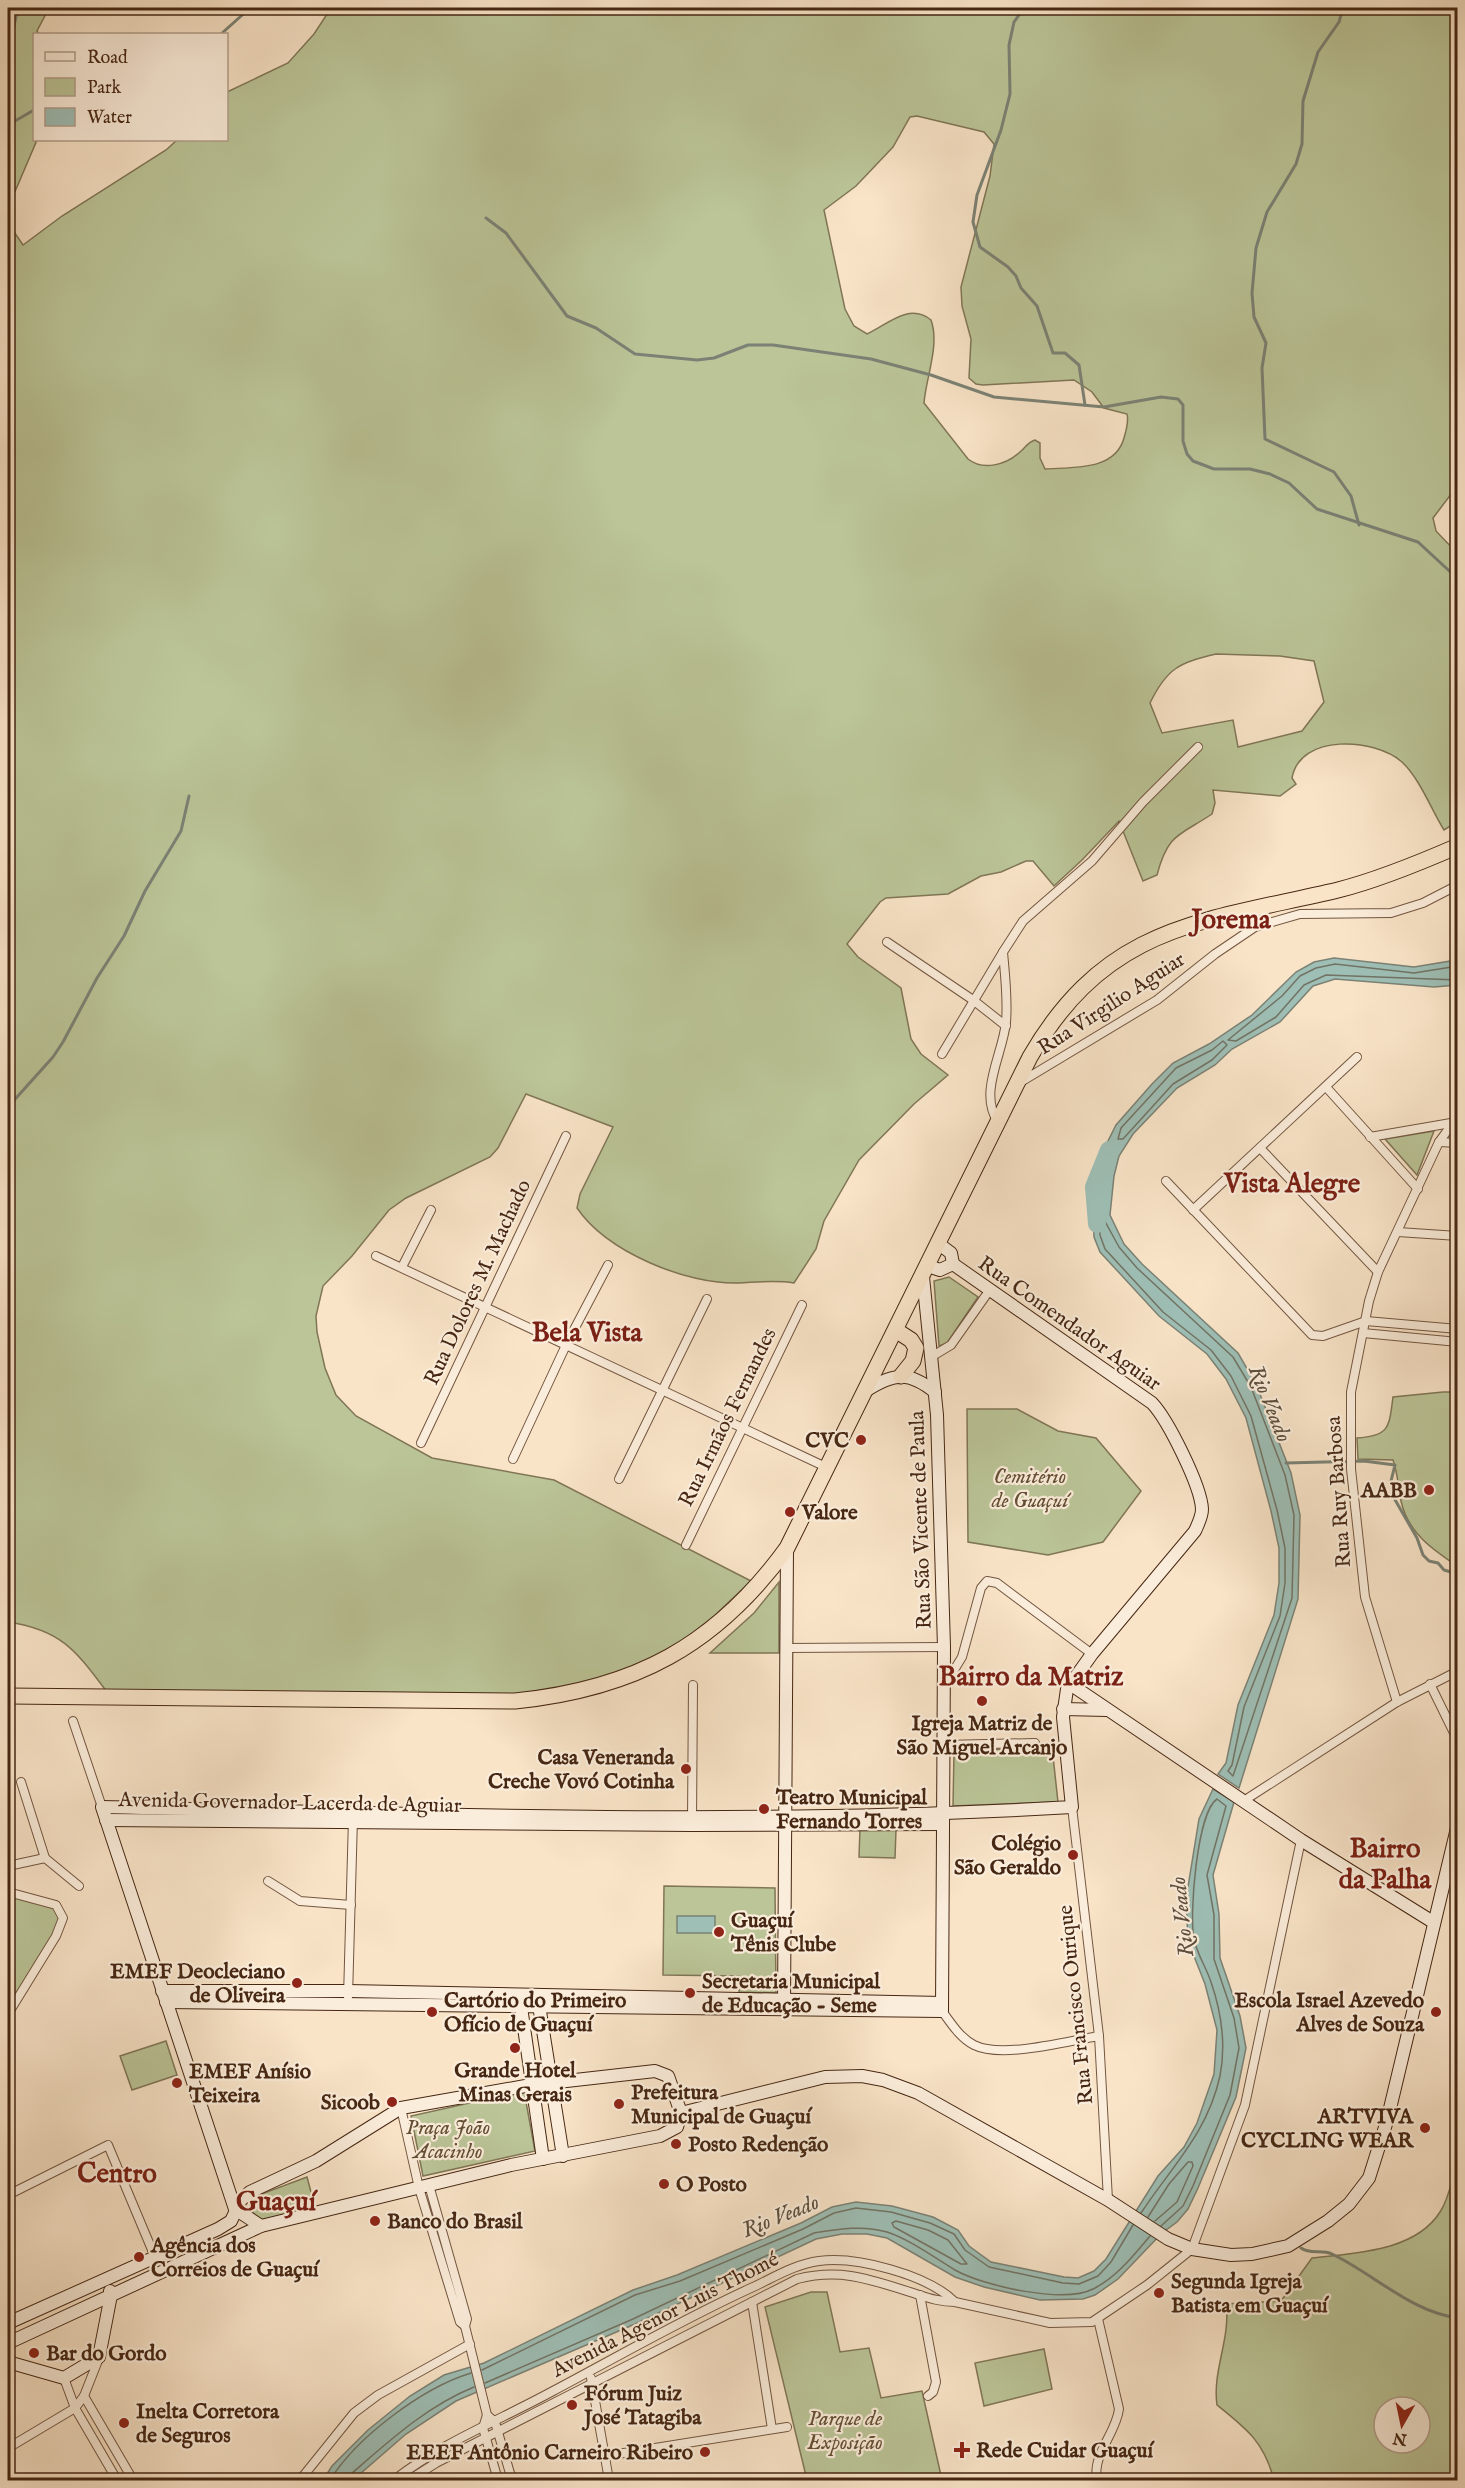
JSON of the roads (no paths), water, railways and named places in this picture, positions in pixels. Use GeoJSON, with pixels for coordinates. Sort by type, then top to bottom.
{"type":"FeatureCollection","features":[{"type":"Feature","properties":{"kind":"highway"},"geometry":{"type":"LineString","coordinates":[[8,1696],[476,1701],[557,1696],[634,1676],[668,1659],[722,1619],[767,1575],[788,1548],[897,1331],[1030,1057],[1059,1011],[1101,969],[1130,950],[1170,932],[1215,918],[1362,883],[1458,846]]}},
{"type":"Feature","properties":{"kind":"highway"},"geometry":{"type":"LineString","coordinates":[[897,1331],[911,1340],[916,1348],[913,1361],[901,1376]]}},
{"type":"Feature","properties":{"kind":"street"},"geometry":{"type":"LineString","coordinates":[[942,1054],[1023,921],[1092,861],[1143,802],[1198,747]]}},
{"type":"Feature","properties":{"kind":"street","name":"Rua Virgilio Aguiar"},"geometry":{"type":"LineString","coordinates":[[1018,1083],[1157,999],[1215,954],[1255,927],[1300,914],[1391,913],[1423,903],[1458,885]]}},
{"type":"Feature","properties":{"kind":"street"},"geometry":{"type":"LineString","coordinates":[[887,942],[973,1000],[1006,1026]]}},
{"type":"Feature","properties":{"kind":"street"},"geometry":{"type":"LineString","coordinates":[[998,1122],[991,1110],[990,1094],[1006,1026],[1003,952]]}},
{"type":"Feature","properties":{"kind":"street"},"geometry":{"type":"LineString","coordinates":[[1193,1210],[1357,1057]]}},
{"type":"Feature","properties":{"kind":"street"},"geometry":{"type":"LineString","coordinates":[[1326,1087],[1418,1189]]}},
{"type":"Feature","properties":{"kind":"street"},"geometry":{"type":"LineString","coordinates":[[1370,1137],[1454,1120]]}},
{"type":"Feature","properties":{"kind":"street","name":"Rua Ruy Barbosa"},"geometry":{"type":"LineString","coordinates":[[1397,1702],[1365,1597],[1351,1469],[1351,1392],[1378,1272],[1439,1142],[1454,1120]]}},
{"type":"Feature","properties":{"kind":"street","name":"Rua Dolores M. Machado"},"geometry":{"type":"LineString","coordinates":[[421,1443],[566,1136]]}},
{"type":"Feature","properties":{"kind":"street"},"geometry":{"type":"LineString","coordinates":[[1439,1142],[1458,1143]]}},
{"type":"Feature","properties":{"kind":"street"},"geometry":{"type":"LineString","coordinates":[[1260,1148],[1378,1272]]}},
{"type":"Feature","properties":{"kind":"street"},"geometry":{"type":"LineString","coordinates":[[1166,1181],[1312,1335],[1323,1336],[1366,1321],[1458,1329]]}},
{"type":"Feature","properties":{"kind":"street"},"geometry":{"type":"LineString","coordinates":[[402,1267],[431,1210]]}},
{"type":"Feature","properties":{"kind":"street"},"geometry":{"type":"LineString","coordinates":[[1398,1232],[1458,1236]]}},
{"type":"Feature","properties":{"kind":"street"},"geometry":{"type":"LineString","coordinates":[[926,1271],[940,1270],[952,1264],[951,1253],[939,1244]]}},
{"type":"Feature","properties":{"kind":"street"},"geometry":{"type":"LineString","coordinates":[[376,1256],[567,1343],[829,1468]]}},
{"type":"Feature","properties":{"kind":"street"},"geometry":{"type":"LineString","coordinates":[[513,1459],[567,1343],[608,1264]]}},
{"type":"Feature","properties":{"kind":"street","name":"Rua Comendador Aguiar"},"geometry":{"type":"LineString","coordinates":[[952,1264],[1152,1403],[1169,1426],[1200,1496],[1202,1510],[1195,1531],[1092,1654],[1070,1684]]}},
{"type":"Feature","properties":{"kind":"street","name":"Rua São Vicente de Paula"},"geometry":{"type":"LineString","coordinates":[[926,1271],[934,1392],[944,1647],[942,2007]]}},
{"type":"Feature","properties":{"kind":"street"},"geometry":{"type":"LineString","coordinates":[[931,1357],[951,1345],[989,1291]]}},
{"type":"Feature","properties":{"kind":"street"},"geometry":{"type":"LineString","coordinates":[[619,1479],[707,1299]]}},
{"type":"Feature","properties":{"kind":"street","name":"Rua Irmãos Fernandes"},"geometry":{"type":"LineString","coordinates":[[686,1545],[801,1305]]}},
{"type":"Feature","properties":{"kind":"street"},"geometry":{"type":"LineString","coordinates":[[1363,1334],[1458,1342]]}},
{"type":"Feature","properties":{"kind":"street"},"geometry":{"type":"LineString","coordinates":[[867,1390],[885,1378],[901,1376],[921,1382],[934,1392]]}},
{"type":"Feature","properties":{"kind":"street"},"geometry":{"type":"LineString","coordinates":[[784,2004],[788,1548]]}},
{"type":"Feature","properties":{"kind":"street"},"geometry":{"type":"LineString","coordinates":[[944,1685],[962,1657],[981,1588],[987,1581],[997,1583],[1092,1654]]}},
{"type":"Feature","properties":{"kind":"street"},"geometry":{"type":"LineString","coordinates":[[786,1648],[944,1647]]}},
{"type":"Feature","properties":{"kind":"street"},"geometry":{"type":"LineString","coordinates":[[1240,1797],[1397,1702],[1458,1671]]}},
{"type":"Feature","properties":{"kind":"street"},"geometry":{"type":"LineString","coordinates":[[692,1821],[693,1684]]}},
{"type":"Feature","properties":{"kind":"street"},"geometry":{"type":"LineString","coordinates":[[1072,1807],[1063,1709],[1070,1684],[1301,1840],[1433,1922]]}},
{"type":"Feature","properties":{"kind":"street"},"geometry":{"type":"LineString","coordinates":[[1430,1684],[1458,1741]]}},
{"type":"Feature","properties":{"kind":"street"},"geometry":{"type":"LineString","coordinates":[[1063,1709],[1108,1710]]}},
{"type":"Feature","properties":{"kind":"street"},"geometry":{"type":"LineString","coordinates":[[73,1721],[235,2209],[261,2226]]}},
{"type":"Feature","properties":{"kind":"street"},"geometry":{"type":"LineString","coordinates":[[943,1745],[1035,1743]]}},
{"type":"Feature","properties":{"kind":"street"},"geometry":{"type":"LineString","coordinates":[[21,1782],[45,1858],[79,1886]]}},
{"type":"Feature","properties":{"kind":"street","name":"Avenida Governador Lacerda de Aguiar"},"geometry":{"type":"LineString","coordinates":[[102,1807],[353,1817]]}},
{"type":"Feature","properties":{"kind":"street","name":"Avenida Governador Lacerda de Aguiar"},"geometry":{"type":"LineString","coordinates":[[106,1820],[353,1817],[692,1821],[942,1819],[1072,1807]]}},
{"type":"Feature","properties":{"kind":"street","name":"Rua Francisco Ourique"},"geometry":{"type":"LineString","coordinates":[[1072,1807],[1099,2036],[1108,2200]]}},
{"type":"Feature","properties":{"kind":"street"},"geometry":{"type":"LineString","coordinates":[[348,1997],[353,1817]]}},
{"type":"Feature","properties":{"kind":"street"},"geometry":{"type":"LineString","coordinates":[[681,2113],[825,2077],[862,2076],[883,2080],[918,2093],[1108,2200],[1168,2239],[1192,2249],[1231,2255],[1252,2254],[1288,2246],[1328,2221],[1349,2204],[1369,2178],[1387,2121],[1458,1824]]}},
{"type":"Feature","properties":{"kind":"street"},"geometry":{"type":"LineString","coordinates":[[1192,2249],[1245,2105],[1301,1840]]}},
{"type":"Feature","properties":{"kind":"street"},"geometry":{"type":"LineString","coordinates":[[8,1866],[45,1858]]}},
{"type":"Feature","properties":{"kind":"street"},"geometry":{"type":"LineString","coordinates":[[268,1881],[300,1901],[351,1905]]}},
{"type":"Feature","properties":{"kind":"street"},"geometry":{"type":"LineString","coordinates":[[8,1892],[56,1905],[63,1918],[56,1936],[8,2014]]}},
{"type":"Feature","properties":{"kind":"street"},"geometry":{"type":"LineString","coordinates":[[164,1997],[348,1997],[942,2007],[963,2038],[981,2048],[999,2050],[1099,2036]]}},
{"type":"Feature","properties":{"kind":"street"},"geometry":{"type":"LineString","coordinates":[[520,2000],[543,2159]]}},
{"type":"Feature","properties":{"kind":"street"},"geometry":{"type":"LineString","coordinates":[[538,2001],[563,2156]]}},
{"type":"Feature","properties":{"kind":"street"},"geometry":{"type":"LineString","coordinates":[[8,2323],[226,2224],[250,2192],[316,2161],[401,2108],[552,2082],[660,2071],[668,2076],[681,2113],[676,2127],[660,2136],[543,2159],[261,2226],[8,2343]]}},
{"type":"Feature","properties":{"kind":"street"},"geometry":{"type":"LineString","coordinates":[[401,2108],[460,2322],[465,2326],[474,2358],[486,2411],[483,2428],[498,2481]]}},
{"type":"Feature","properties":{"kind":"street"},"geometry":{"type":"LineString","coordinates":[[8,2194],[108,2145],[155,2257]]}},
{"type":"Feature","properties":{"kind":"street","name":"Avenida Agenor Luis Thomé"},"geometry":{"type":"LineString","coordinates":[[409,2481],[436,2463],[499,2433],[593,2382],[797,2279],[818,2274],[843,2273],[939,2302],[955,2302],[1050,2323],[1073,2325],[1098,2319],[1147,2285],[1192,2249]]}},
{"type":"Feature","properties":{"kind":"street","name":"Avenida Agenor Luis Thomé"},"geometry":{"type":"LineString","coordinates":[[394,2481],[413,2466],[703,2310],[801,2265],[818,2261],[859,2263],[915,2277],[944,2291],[955,2302]]}},
{"type":"Feature","properties":{"kind":"street"},"geometry":{"type":"LineString","coordinates":[[8,2448],[75,2408],[84,2396],[99,2357],[111,2295],[104,2279]]}},
{"type":"Feature","properties":{"kind":"street"},"geometry":{"type":"LineString","coordinates":[[920,2295],[936,2382],[933,2392],[928,2396]]}},
{"type":"Feature","properties":{"kind":"street"},"geometry":{"type":"LineString","coordinates":[[752,2302],[772,2429]]}},
{"type":"Feature","properties":{"kind":"street"},"geometry":{"type":"LineString","coordinates":[[1097,2481],[1100,2453],[1118,2419],[1119,2409],[1098,2319]]}},
{"type":"Feature","properties":{"kind":"street"},"geometry":{"type":"LineString","coordinates":[[300,2481],[354,2414],[378,2395],[470,2344]]}},
{"type":"Feature","properties":{"kind":"street"},"geometry":{"type":"LineString","coordinates":[[8,2362],[64,2378],[99,2357]]}},
{"type":"Feature","properties":{"kind":"street"},"geometry":{"type":"LineString","coordinates":[[589,2372],[593,2382],[609,2481]]}},
{"type":"Feature","properties":{"kind":"street"},"geometry":{"type":"LineString","coordinates":[[64,2378],[75,2408],[117,2481]]}},
{"type":"Feature","properties":{"kind":"street"},"geometry":{"type":"LineString","coordinates":[[84,2396],[133,2481]]}},
{"type":"Feature","properties":{"kind":"street"},"geometry":{"type":"LineString","coordinates":[[486,2411],[495,2422],[512,2481]]}},
{"type":"Feature","properties":{"kind":"street"},"geometry":{"type":"LineString","coordinates":[[605,2456],[787,2427]]}},
{"type":"Feature","properties":{"kind":"water"},"geometry":{"type":"Polygon","coordinates":[[[1334,958],[1414,967],[1457,960],[1457,985],[1434,987],[1335,979],[1313,986],[1280,1022],[1232,1049],[1215,1065],[1177,1088],[1133,1134],[1119,1156],[1114,1176],[1110,1215],[1124,1244],[1142,1264],[1238,1353],[1256,1384],[1291,1473],[1300,1515],[1298,1599],[1239,1788],[1218,1774],[1226,1763],[1238,1705],[1274,1615],[1279,1583],[1279,1548],[1271,1511],[1246,1418],[1226,1379],[1207,1354],[1159,1316],[1100,1252],[1094,1237],[1093,1207],[1106,1145],[1116,1125],[1152,1084],[1173,1063],[1209,1044],[1252,1015],[1296,972],[1314,962],[1334,958]]]}},
{"type":"Feature","properties":{"kind":"water","name":"Rio Veado"},"geometry":{"type":"Polygon","coordinates":[[[1213,1789],[1234,1802],[1213,1875],[1219,1914],[1220,1958],[1240,2016],[1246,2048],[1236,2097],[1188,2209],[1118,2279],[1095,2295],[1083,2299],[1040,2300],[984,2287],[955,2277],[887,2238],[867,2234],[842,2234],[816,2239],[635,2324],[456,2401],[406,2434],[353,2480],[323,2480],[332,2466],[368,2430],[410,2396],[444,2375],[484,2363],[633,2290],[677,2275],[801,2223],[832,2207],[856,2202],[892,2206],[933,2217],[958,2230],[969,2246],[991,2262],[1064,2277],[1078,2278],[1094,2271],[1106,2259],[1158,2176],[1184,2147],[1197,2123],[1214,2074],[1217,2030],[1205,1984],[1188,1941],[1186,1899],[1199,1819],[1213,1789]]]}},
{"type":"Feature","properties":{"kind":"water"},"geometry":{"type":"Polygon","coordinates":[[[677,1916],[715,1916],[715,1933],[677,1933],[677,1916]]]}},
{"type":"Feature","properties":{"kind":"waterway"},"geometry":{"type":"LineString","coordinates":[[8,53],[18,8]]}},
{"type":"Feature","properties":{"kind":"waterway"},"geometry":{"type":"LineString","coordinates":[[222,33],[250,8]]}},
{"type":"Feature","properties":{"kind":"waterway"},"geometry":{"type":"LineString","coordinates":[[1024,8],[1014,22],[1009,45],[1010,94],[1001,130],[977,195],[973,222],[980,247],[1008,267],[1016,276],[1021,288],[1037,306],[1053,353],[1065,353],[1079,365],[1085,405]]}},
{"type":"Feature","properties":{"kind":"waterway"},"geometry":{"type":"LineString","coordinates":[[1343,8],[1339,22],[1318,52],[1303,101],[1302,144],[1296,164],[1267,212],[1256,248],[1252,293],[1254,317],[1266,343],[1262,368],[1265,439],[1334,472],[1351,496],[1359,525]]}},
{"type":"Feature","properties":{"kind":"waterway"},"geometry":{"type":"LineString","coordinates":[[8,125],[33,111]]}},
{"type":"Feature","properties":{"kind":"waterway"},"geometry":{"type":"LineString","coordinates":[[486,218],[506,233],[567,316],[596,328],[635,354],[697,360],[714,358],[748,345],[773,345],[871,359],[931,375],[994,397],[1104,407],[1161,397],[1178,399],[1183,405],[1183,441],[1187,454],[1193,461],[1214,469],[1250,469],[1270,474],[1289,483],[1317,509],[1418,542],[1458,579]]}},
{"type":"Feature","properties":{"kind":"waterway"},"geometry":{"type":"LineString","coordinates":[[8,1107],[53,1057],[63,1042],[97,978],[124,936],[145,891],[181,831],[189,796]]}},
{"type":"Feature","properties":{"kind":"waterway","name":"Rio Veado"},"geometry":{"type":"LineString","coordinates":[[1097,1224],[1094,1187],[1109,1150]]}},
{"type":"Feature","properties":{"kind":"waterway"},"geometry":{"type":"LineString","coordinates":[[1286,1463],[1364,1461],[1395,1465],[1391,1481],[1394,1498],[1417,1538],[1423,1555],[1429,1561],[1438,1563],[1444,1570],[1458,1574]]}},
{"type":"Feature","properties":{"kind":"waterway"},"geometry":{"type":"LineString","coordinates":[[1301,2248],[1332,2254],[1424,2308],[1458,2318]]}},
{"type":"Feature","properties":{"kind":"place","name":"CVC"},"geometry":{"type":"Point","coordinates":[861,1440]}},
{"type":"Feature","properties":{"kind":"place","name":"AABB"},"geometry":{"type":"Point","coordinates":[1429,1490]}},
{"type":"Feature","properties":{"kind":"place","name":"Valore"},"geometry":{"type":"Point","coordinates":[790,1512]}},
{"type":"Feature","properties":{"kind":"place","name":"Igreja Matriz de São Miguel Arcanjo"},"geometry":{"type":"Point","coordinates":[982,1701]}},
{"type":"Feature","properties":{"kind":"place","name":"Casa Veneranda Creche Vovó Cotinha"},"geometry":{"type":"Point","coordinates":[686,1769]}},
{"type":"Feature","properties":{"kind":"place","name":"Teatro Municipal Fernando Torres"},"geometry":{"type":"Point","coordinates":[764,1809]}},
{"type":"Feature","properties":{"kind":"place","name":"Colégio São Geraldo"},"geometry":{"type":"Point","coordinates":[1073,1855]}},
{"type":"Feature","properties":{"kind":"place","name":"Guaçuí Tênis Clube"},"geometry":{"type":"Point","coordinates":[719,1932]}},
{"type":"Feature","properties":{"kind":"place","name":"EMEF Deocleciano de Oliveira"},"geometry":{"type":"Point","coordinates":[297,1983]}},
{"type":"Feature","properties":{"kind":"place","name":"Secretaria Municipal de Educação - Seme"},"geometry":{"type":"Point","coordinates":[690,1993]}},
{"type":"Feature","properties":{"kind":"place","name":"Cartório do Primeiro Ofício de Guaçuí"},"geometry":{"type":"Point","coordinates":[432,2012]}},
{"type":"Feature","properties":{"kind":"place","name":"Escola Israel Azevedo Alves de Souza"},"geometry":{"type":"Point","coordinates":[1436,2012]}},
{"type":"Feature","properties":{"kind":"place","name":"Grande Hotel Minas Gerais"},"geometry":{"type":"Point","coordinates":[515,2048]}},
{"type":"Feature","properties":{"kind":"place","name":"EMEF Anísio Teixeira"},"geometry":{"type":"Point","coordinates":[177,2083]}},
{"type":"Feature","properties":{"kind":"place","name":"Sicoob"},"geometry":{"type":"Point","coordinates":[392,2102]}},
{"type":"Feature","properties":{"kind":"place","name":"Prefeitura Municipal de Guaçuí"},"geometry":{"type":"Point","coordinates":[619,2104]}},
{"type":"Feature","properties":{"kind":"place","name":"ARTVIVA CYCLING WEAR"},"geometry":{"type":"Point","coordinates":[1425,2128]}},
{"type":"Feature","properties":{"kind":"place","name":"Posto Redenção"},"geometry":{"type":"Point","coordinates":[676,2144]}},
{"type":"Feature","properties":{"kind":"place","name":"O Posto"},"geometry":{"type":"Point","coordinates":[664,2184]}},
{"type":"Feature","properties":{"kind":"place","name":"Banco do Brasil"},"geometry":{"type":"Point","coordinates":[375,2221]}},
{"type":"Feature","properties":{"kind":"place","name":"Agência dos Correios de Guaçuí"},"geometry":{"type":"Point","coordinates":[139,2257]}},
{"type":"Feature","properties":{"kind":"place","name":"Segunda Igreja Batista em Guaçuí"},"geometry":{"type":"Point","coordinates":[1159,2293]}},
{"type":"Feature","properties":{"kind":"place","name":"Bar do Gordo"},"geometry":{"type":"Point","coordinates":[34,2353]}},
{"type":"Feature","properties":{"kind":"place","name":"Fórum Juiz José Tatagiba"},"geometry":{"type":"Point","coordinates":[572,2405]}},
{"type":"Feature","properties":{"kind":"place","name":"Inelta Corretora de Seguros"},"geometry":{"type":"Point","coordinates":[124,2423]}},
{"type":"Feature","properties":{"kind":"place","name":"Rede Cuidar Guaçuí"},"geometry":{"type":"Point","coordinates":[962,2450]}},
{"type":"Feature","properties":{"kind":"place","name":"EEEF Antônio Carneiro Ribeiro"},"geometry":{"type":"Point","coordinates":[705,2452]}},
{"type":"Feature","properties":{"kind":"district","name":"Jorema"},"geometry":{"type":"Point","coordinates":[1231,919]}},
{"type":"Feature","properties":{"kind":"district","name":"Vista Alegre"},"geometry":{"type":"Point","coordinates":[1292,1183]}},
{"type":"Feature","properties":{"kind":"district","name":"Bela Vista"},"geometry":{"type":"Point","coordinates":[587,1332]}},
{"type":"Feature","properties":{"kind":"district","name":"Bairro da Matriz"},"geometry":{"type":"Point","coordinates":[1031,1676]}},
{"type":"Feature","properties":{"kind":"district","name":"Bairro da Palha"},"geometry":{"type":"Point","coordinates":[1385,1864]}},
{"type":"Feature","properties":{"kind":"district","name":"Centro"},"geometry":{"type":"Point","coordinates":[117,2173]}},
{"type":"Feature","properties":{"kind":"district","name":"Guaçuí"},"geometry":{"type":"Point","coordinates":[276,2201]}},
{"type":"Feature","properties":{"kind":"park label","name":"Cemitério de Guaçuí"},"geometry":{"type":"Point","coordinates":[1030,1488]}},
{"type":"Feature","properties":{"kind":"park label","name":"Praça João Acacinho"},"geometry":{"type":"Point","coordinates":[448,2139]}},
{"type":"Feature","properties":{"kind":"park label","name":"Parque de Exposição"},"geometry":{"type":"Point","coordinates":[845,2430]}}]}
